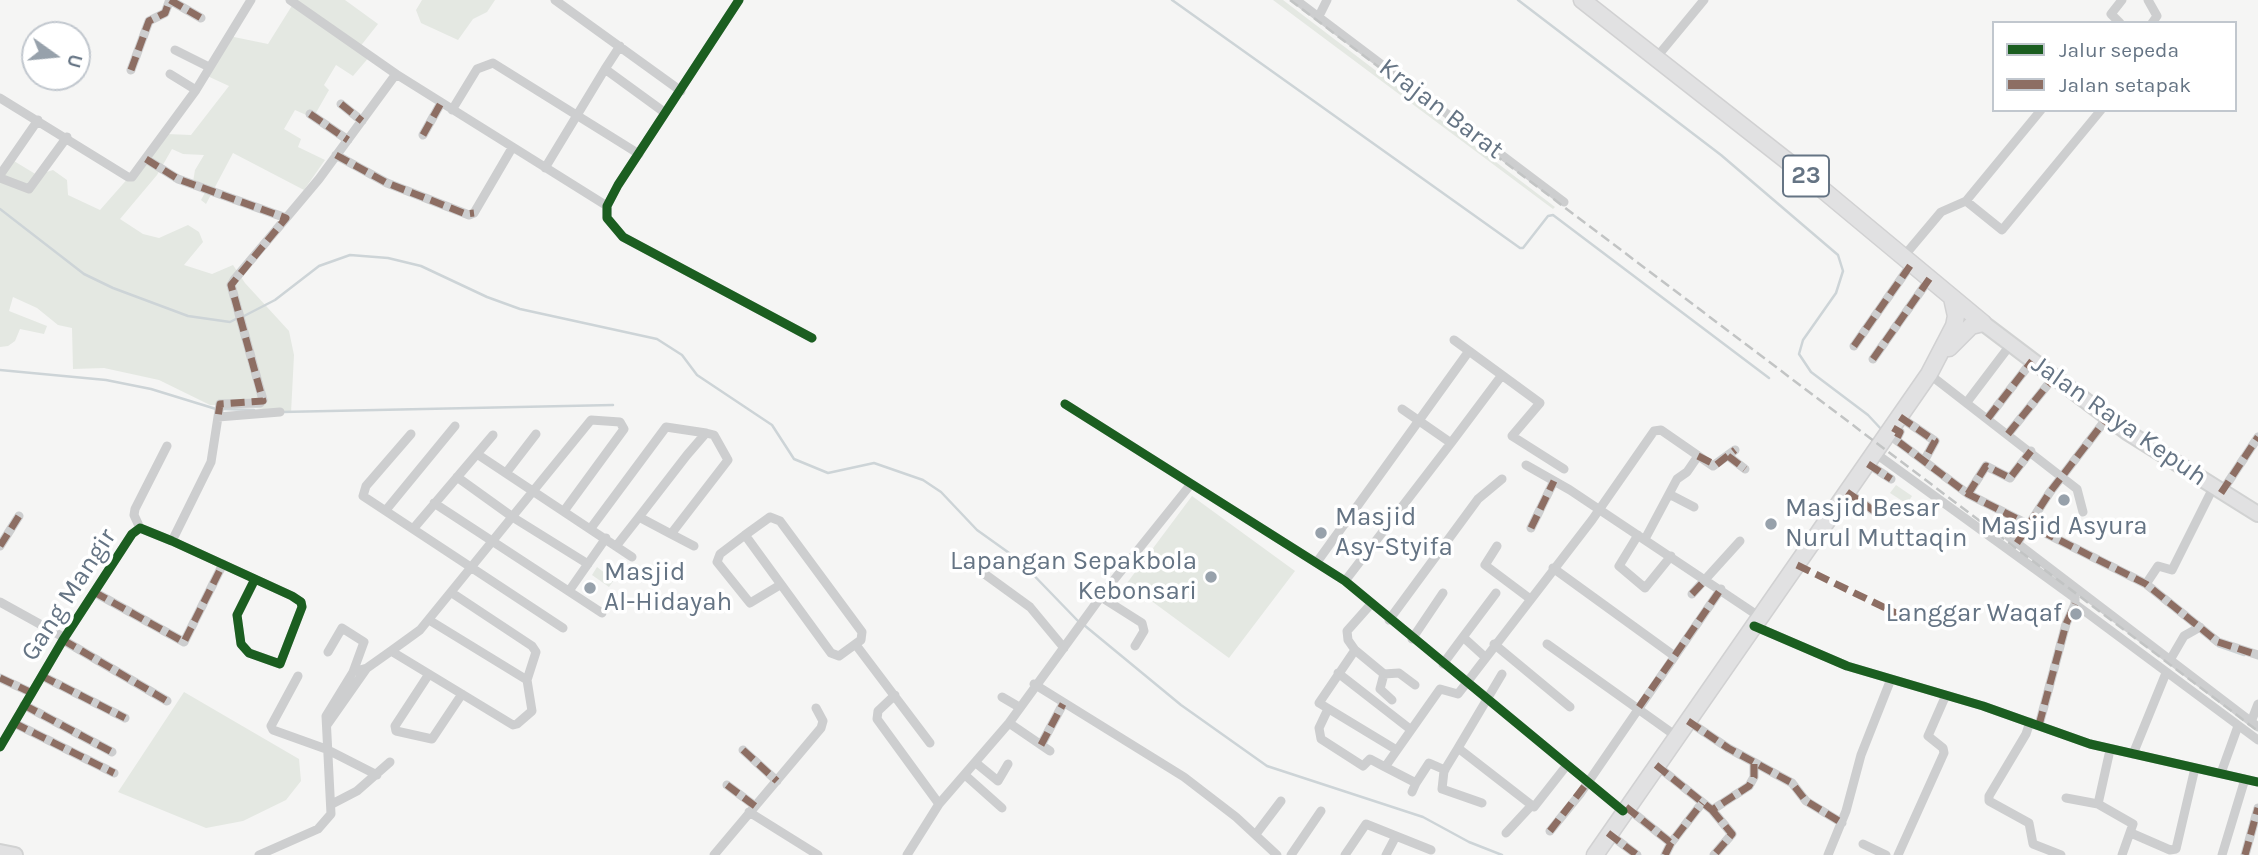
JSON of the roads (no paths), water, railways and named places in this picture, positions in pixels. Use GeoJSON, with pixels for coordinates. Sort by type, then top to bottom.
{"type":"FeatureCollection","features":[{"type":"Feature","properties":{"kind":"highway","name":"23"},"geometry":{"type":"LineString","coordinates":[[1582,0],[1983,323]]}},
{"type":"Feature","properties":{"kind":"highway"},"geometry":{"type":"LineString","coordinates":[[1932,370],[1954,326],[1952,298]]}},
{"type":"Feature","properties":{"kind":"highway"},"geometry":{"type":"LineString","coordinates":[[1595,855],[1932,370],[1963,333],[1983,323]]}},
{"type":"Feature","properties":{"kind":"main road","name":"Jalan Raya Kepuh"},"geometry":{"type":"LineString","coordinates":[[1983,323],[2107,418],[2258,514]]}},
{"type":"Feature","properties":{"kind":"main road"},"geometry":{"type":"LineString","coordinates":[[0,852],[15,855]]}},
{"type":"Feature","properties":{"kind":"street"},"geometry":{"type":"LineString","coordinates":[[0,114],[4,100],[128,177],[133,176],[196,90],[251,0]]}},
{"type":"Feature","properties":{"kind":"street"},"geometry":{"type":"LineString","coordinates":[[290,0],[396,74],[607,206]]}},
{"type":"Feature","properties":{"kind":"street"},"geometry":{"type":"LineString","coordinates":[[555,0],[681,91]]}},
{"type":"Feature","properties":{"kind":"street"},"geometry":{"type":"LineString","coordinates":[[739,0],[681,91],[664,112],[607,206],[612,227],[623,237],[812,338]]}},
{"type":"Feature","properties":{"kind":"street","name":"Krajan Barat"},"geometry":{"type":"LineString","coordinates":[[1297,0],[1564,202]]}},
{"type":"Feature","properties":{"kind":"street"},"geometry":{"type":"LineString","coordinates":[[1319,16],[1327,0]]}},
{"type":"Feature","properties":{"kind":"street"},"geometry":{"type":"LineString","coordinates":[[1657,58],[1704,0]]}},
{"type":"Feature","properties":{"kind":"street"},"geometry":{"type":"LineString","coordinates":[[2116,21],[2111,14],[2122,0]]}},
{"type":"Feature","properties":{"kind":"street"},"geometry":{"type":"LineString","coordinates":[[2148,0],[2157,16],[2153,21]]}},
{"type":"Feature","properties":{"kind":"street"},"geometry":{"type":"LineString","coordinates":[[131,70],[149,21],[165,13],[170,1],[201,18]]}},
{"type":"Feature","properties":{"kind":"street"},"geometry":{"type":"LineString","coordinates":[[545,168],[620,46]]}},
{"type":"Feature","properties":{"kind":"street"},"geometry":{"type":"LineString","coordinates":[[175,50],[209,67]]}},
{"type":"Feature","properties":{"kind":"street"},"geometry":{"type":"LineString","coordinates":[[452,110],[477,69],[490,63],[639,154]]}},
{"type":"Feature","properties":{"kind":"street"},"geometry":{"type":"LineString","coordinates":[[605,69],[664,112]]}},
{"type":"Feature","properties":{"kind":"street"},"geometry":{"type":"LineString","coordinates":[[170,74],[196,90]]}},
{"type":"Feature","properties":{"kind":"street"},"geometry":{"type":"LineString","coordinates":[[218,411],[262,401],[246,332],[233,291],[234,280],[348,140],[396,74]]}},
{"type":"Feature","properties":{"kind":"street"},"geometry":{"type":"LineString","coordinates":[[423,135],[441,103]]}},
{"type":"Feature","properties":{"kind":"street"},"geometry":{"type":"LineString","coordinates":[[341,104],[362,121]]}},
{"type":"Feature","properties":{"kind":"street"},"geometry":{"type":"LineString","coordinates":[[1854,346],[1941,212],[1966,201],[2039,112]]}},
{"type":"Feature","properties":{"kind":"street"},"geometry":{"type":"LineString","coordinates":[[1966,201],[2002,230],[2099,112]]}},
{"type":"Feature","properties":{"kind":"street"},"geometry":{"type":"LineString","coordinates":[[310,114],[348,140]]}},
{"type":"Feature","properties":{"kind":"street"},"geometry":{"type":"LineString","coordinates":[[38,120],[0,177],[29,189],[66,137]]}},
{"type":"Feature","properties":{"kind":"street"},"geometry":{"type":"LineString","coordinates":[[336,155],[387,183],[469,215],[474,213],[512,148]]}},
{"type":"Feature","properties":{"kind":"street"},"geometry":{"type":"LineString","coordinates":[[146,159],[178,179],[286,218]]}},
{"type":"Feature","properties":{"kind":"street"},"geometry":{"type":"LineString","coordinates":[[1873,359],[1930,278]]}},
{"type":"Feature","properties":{"kind":"street"},"geometry":{"type":"LineString","coordinates":[[1454,340],[1540,403],[1512,436],[1564,469]]}},
{"type":"Feature","properties":{"kind":"street"},"geometry":{"type":"LineString","coordinates":[[1967,402],[2011,344]]}},
{"type":"Feature","properties":{"kind":"street"},"geometry":{"type":"LineString","coordinates":[[1317,562],[1417,419],[1469,351]]}},
{"type":"Feature","properties":{"kind":"street"},"geometry":{"type":"LineString","coordinates":[[1988,418],[2032,361]]}},
{"type":"Feature","properties":{"kind":"street"},"geometry":{"type":"LineString","coordinates":[[1932,370],[1967,402],[2063,476],[2079,492],[2083,512]]}},
{"type":"Feature","properties":{"kind":"street"},"geometry":{"type":"LineString","coordinates":[[1345,581],[1502,375]]}},
{"type":"Feature","properties":{"kind":"street"},"geometry":{"type":"LineString","coordinates":[[2008,434],[2054,377]]}},
{"type":"Feature","properties":{"kind":"street"},"geometry":{"type":"LineString","coordinates":[[1065,404],[1345,581],[1587,783],[1671,843]]}},
{"type":"Feature","properties":{"kind":"street"},"geometry":{"type":"LineString","coordinates":[[1402,409],[1451,443]]}},
{"type":"Feature","properties":{"kind":"street"},"geometry":{"type":"LineString","coordinates":[[218,411],[280,412]]}},
{"type":"Feature","properties":{"kind":"street"},"geometry":{"type":"LineString","coordinates":[[172,541],[211,462],[218,411]]}},
{"type":"Feature","properties":{"kind":"street"},"geometry":{"type":"LineString","coordinates":[[2107,418],[2027,526],[2013,540],[2254,724],[2258,704]]}},
{"type":"Feature","properties":{"kind":"street"},"geometry":{"type":"LineString","coordinates":[[353,672],[367,668],[414,637],[514,518],[591,420],[621,422],[624,429],[564,511]]}},
{"type":"Feature","properties":{"kind":"street"},"geometry":{"type":"LineString","coordinates":[[386,510],[455,426]]}},
{"type":"Feature","properties":{"kind":"street"},"geometry":{"type":"LineString","coordinates":[[591,528],[666,427],[713,435],[728,460],[671,534]]}},
{"type":"Feature","properties":{"kind":"street"},"geometry":{"type":"LineString","coordinates":[[1893,427],[1935,441],[1924,461]]}},
{"type":"Feature","properties":{"kind":"street"},"geometry":{"type":"LineString","coordinates":[[1893,427],[1900,433],[1896,440],[1968,494],[2146,584],[2197,628],[2218,642],[2258,655]]}},
{"type":"Feature","properties":{"kind":"street"},"geometry":{"type":"LineString","coordinates":[[1385,767],[1441,688],[1456,696],[1656,430],[1661,430],[1713,466],[1731,453],[1745,469]]}},
{"type":"Feature","properties":{"kind":"street"},"geometry":{"type":"LineString","coordinates":[[617,545],[706,433]]}},
{"type":"Feature","properties":{"kind":"street"},"geometry":{"type":"LineString","coordinates":[[411,434],[363,492],[367,500],[562,628]]}},
{"type":"Feature","properties":{"kind":"street"},"geometry":{"type":"LineString","coordinates":[[506,473],[536,434]]}},
{"type":"Feature","properties":{"kind":"street"},"geometry":{"type":"LineString","coordinates":[[413,529],[493,435]]}},
{"type":"Feature","properties":{"kind":"street"},"geometry":{"type":"LineString","coordinates":[[2146,584],[2158,566],[2172,570],[2217,490],[2254,450],[2258,437]]}},
{"type":"Feature","properties":{"kind":"street"},"geometry":{"type":"LineString","coordinates":[[140,528],[134,515],[135,509],[167,446]]}},
{"type":"Feature","properties":{"kind":"street"},"geometry":{"type":"LineString","coordinates":[[1968,494],[1986,466],[2010,478],[2031,451]]}},
{"type":"Feature","properties":{"kind":"street"},"geometry":{"type":"LineString","coordinates":[[477,454],[632,557]]}},
{"type":"Feature","properties":{"kind":"street"},"geometry":{"type":"LineString","coordinates":[[1671,556],[1647,587],[1643,587],[1618,564],[1642,537],[1677,479],[1687,472],[1698,456]]}},
{"type":"Feature","properties":{"kind":"street"},"geometry":{"type":"LineString","coordinates":[[1872,458],[1891,479]]}},
{"type":"Feature","properties":{"kind":"street"},"geometry":{"type":"LineString","coordinates":[[1872,458],[2075,598],[2035,723],[1989,796],[1989,801],[2029,823],[2033,844],[2061,855]]}},
{"type":"Feature","properties":{"kind":"street"},"geometry":{"type":"LineString","coordinates":[[1526,465],[1721,589],[1757,622],[1847,666],[2035,723],[2110,750],[2258,782]]}},
{"type":"Feature","properties":{"kind":"street"},"geometry":{"type":"LineString","coordinates":[[457,477],[514,518],[588,564]]}},
{"type":"Feature","properties":{"kind":"street"},"geometry":{"type":"LineString","coordinates":[[1389,620],[1478,499],[1502,479]]}},
{"type":"Feature","properties":{"kind":"street"},"geometry":{"type":"LineString","coordinates":[[1531,528],[1554,481]]}},
{"type":"Feature","properties":{"kind":"street"},"geometry":{"type":"LineString","coordinates":[[907,855],[943,800],[1009,723],[1034,684],[1191,484]]}},
{"type":"Feature","properties":{"kind":"street"},"geometry":{"type":"LineString","coordinates":[[1847,492],[1874,511]]}},
{"type":"Feature","properties":{"kind":"street"},"geometry":{"type":"LineString","coordinates":[[1669,494],[1694,507]]}},
{"type":"Feature","properties":{"kind":"street"},"geometry":{"type":"LineString","coordinates":[[434,503],[602,613]]}},
{"type":"Feature","properties":{"kind":"street"},"geometry":{"type":"LineString","coordinates":[[0,546],[19,516]]}},
{"type":"Feature","properties":{"kind":"street"},"geometry":{"type":"LineString","coordinates":[[639,517],[694,546]]}},
{"type":"Feature","properties":{"kind":"street"},"geometry":{"type":"LineString","coordinates":[[745,535],[834,656],[839,656],[862,640],[862,632],[777,517],[770,517],[745,535],[720,554],[718,562],[750,603],[779,584]]}},
{"type":"Feature","properties":{"kind":"street","name":"Gang Mangir"},"geometry":{"type":"LineString","coordinates":[[0,747],[4,732],[14,723],[132,534],[140,528],[223,564],[292,596],[301,602],[302,607],[280,664],[246,651],[235,621],[255,579]]}},
{"type":"Feature","properties":{"kind":"street"},"geometry":{"type":"LineString","coordinates":[[569,591],[606,538]]}},
{"type":"Feature","properties":{"kind":"street"},"geometry":{"type":"LineString","coordinates":[[1692,594],[1740,541]]}},
{"type":"Feature","properties":{"kind":"street"},"geometry":{"type":"LineString","coordinates":[[1497,546],[1485,565],[1529,598]]}},
{"type":"Feature","properties":{"kind":"street"},"geometry":{"type":"LineString","coordinates":[[94,592],[184,642],[223,564]]}},
{"type":"Feature","properties":{"kind":"street"},"geometry":{"type":"LineString","coordinates":[[975,567],[1030,607],[1064,648]]}},
{"type":"Feature","properties":{"kind":"street"},"geometry":{"type":"LineString","coordinates":[[1553,568],[1673,655]]}},
{"type":"Feature","properties":{"kind":"street"},"geometry":{"type":"LineString","coordinates":[[1550,831],[1587,783],[1721,589]]}},
{"type":"Feature","properties":{"kind":"street"},"geometry":{"type":"LineString","coordinates":[[391,651],[513,725],[532,711],[527,680],[536,659],[533,646],[452,593]]}},
{"type":"Feature","properties":{"kind":"street"},"geometry":{"type":"LineString","coordinates":[[1412,639],[1443,593]]}},
{"type":"Feature","properties":{"kind":"street"},"geometry":{"type":"LineString","coordinates":[[1443,664],[1496,593]]}},
{"type":"Feature","properties":{"kind":"street"},"geometry":{"type":"LineString","coordinates":[[1101,597],[1142,623],[1144,631],[1135,646]]}},
{"type":"Feature","properties":{"kind":"street"},"geometry":{"type":"LineString","coordinates":[[0,602],[167,701]]}},
{"type":"Feature","properties":{"kind":"street"},"geometry":{"type":"LineString","coordinates":[[1371,604],[1347,631],[1348,640],[1355,650],[1384,674],[1399,673],[1415,685]]}},
{"type":"Feature","properties":{"kind":"street"},"geometry":{"type":"LineString","coordinates":[[2075,604],[2258,740]]}},
{"type":"Feature","properties":{"kind":"street"},"geometry":{"type":"LineString","coordinates":[[429,620],[527,680]]}},
{"type":"Feature","properties":{"kind":"street"},"geometry":{"type":"LineString","coordinates":[[260,855],[318,829],[328,820],[332,804],[326,749],[328,711],[353,672],[364,646],[362,639],[342,628],[328,652]]}},
{"type":"Feature","properties":{"kind":"street"},"geometry":{"type":"LineString","coordinates":[[2170,660],[2185,636],[2197,628]]}},
{"type":"Feature","properties":{"kind":"street"},"geometry":{"type":"LineString","coordinates":[[1463,637],[1485,657]]}},
{"type":"Feature","properties":{"kind":"street"},"geometry":{"type":"LineString","coordinates":[[1547,644],[1639,707],[1676,736]]}},
{"type":"Feature","properties":{"kind":"street"},"geometry":{"type":"LineString","coordinates":[[856,645],[930,743]]}},
{"type":"Feature","properties":{"kind":"street"},"geometry":{"type":"LineString","coordinates":[[1494,645],[1570,707]]}},
{"type":"Feature","properties":{"kind":"street"},"geometry":{"type":"LineString","coordinates":[[1355,650],[1318,701],[1395,750]]}},
{"type":"Feature","properties":{"kind":"street"},"geometry":{"type":"LineString","coordinates":[[327,726],[367,668]]}},
{"type":"Feature","properties":{"kind":"street"},"geometry":{"type":"LineString","coordinates":[[353,672],[360,680]]}},
{"type":"Feature","properties":{"kind":"street"},"geometry":{"type":"LineString","coordinates":[[1338,673],[1410,729]]}},
{"type":"Feature","properties":{"kind":"street"},"geometry":{"type":"LineString","coordinates":[[2133,754],[2166,673]]}},
{"type":"Feature","properties":{"kind":"street"},"geometry":{"type":"LineString","coordinates":[[429,674],[395,726],[396,731],[432,739],[462,694]]}},
{"type":"Feature","properties":{"kind":"street"},"geometry":{"type":"LineString","coordinates":[[1384,674],[1380,689],[1392,699]]}},
{"type":"Feature","properties":{"kind":"street"},"geometry":{"type":"LineString","coordinates":[[1482,803],[1444,792],[1441,786],[1445,770],[1502,674]]}},
{"type":"Feature","properties":{"kind":"street"},"geometry":{"type":"LineString","coordinates":[[42,676],[125,719]]}},
{"type":"Feature","properties":{"kind":"street"},"geometry":{"type":"LineString","coordinates":[[298,676],[272,728],[275,732],[326,749],[377,775]]}},
{"type":"Feature","properties":{"kind":"street"},"geometry":{"type":"LineString","coordinates":[[0,678],[32,693]]}},
{"type":"Feature","properties":{"kind":"street"},"geometry":{"type":"LineString","coordinates":[[1828,855],[1842,823],[1861,755],[1891,679]]}},
{"type":"Feature","properties":{"kind":"street"},"geometry":{"type":"LineString","coordinates":[[1034,684],[1160,761],[1256,834],[1277,855]]}},
{"type":"Feature","properties":{"kind":"street"},"geometry":{"type":"LineString","coordinates":[[895,695],[878,711],[877,719],[927,784],[943,800]]}},
{"type":"Feature","properties":{"kind":"street"},"geometry":{"type":"LineString","coordinates":[[1898,855],[1944,753],[1943,748],[1928,736],[1946,695]]}},
{"type":"Feature","properties":{"kind":"street"},"geometry":{"type":"LineString","coordinates":[[1002,697],[1019,707]]}},
{"type":"Feature","properties":{"kind":"street"},"geometry":{"type":"LineString","coordinates":[[1041,745],[1063,704]]}},
{"type":"Feature","properties":{"kind":"street"},"geometry":{"type":"LineString","coordinates":[[24,705],[112,751]]}},
{"type":"Feature","properties":{"kind":"street"},"geometry":{"type":"LineString","coordinates":[[714,855],[821,728],[823,721],[816,708]]}},
{"type":"Feature","properties":{"kind":"street"},"geometry":{"type":"LineString","coordinates":[[1328,709],[1320,728],[1321,739],[1363,766],[1370,759],[1414,787],[1429,763],[1445,770]]}},
{"type":"Feature","properties":{"kind":"street"},"geometry":{"type":"LineString","coordinates":[[1688,721],[1754,764],[1792,783],[1805,801],[1842,823]]}},
{"type":"Feature","properties":{"kind":"street"},"geometry":{"type":"LineString","coordinates":[[14,723],[114,772]]}},
{"type":"Feature","properties":{"kind":"street"},"geometry":{"type":"LineString","coordinates":[[1009,723],[1050,751]]}},
{"type":"Feature","properties":{"kind":"street"},"geometry":{"type":"LineString","coordinates":[[2221,773],[2238,726]]}},
{"type":"Feature","properties":{"kind":"street"},"geometry":{"type":"LineString","coordinates":[[1458,748],[1531,806]]}},
{"type":"Feature","properties":{"kind":"street"},"geometry":{"type":"LineString","coordinates":[[743,750],[777,781]]}},
{"type":"Feature","properties":{"kind":"street"},"geometry":{"type":"LineString","coordinates":[[2098,804],[2110,750]]}},
{"type":"Feature","properties":{"kind":"street"},"geometry":{"type":"LineString","coordinates":[[332,804],[358,791],[390,762]]}},
{"type":"Feature","properties":{"kind":"street"},"geometry":{"type":"LineString","coordinates":[[976,763],[998,781],[1008,764]]}},
{"type":"Feature","properties":{"kind":"street"},"geometry":{"type":"LineString","coordinates":[[1712,810],[1749,786],[1754,777],[1754,764]]}},
{"type":"Feature","properties":{"kind":"street"},"geometry":{"type":"LineString","coordinates":[[1506,833],[1531,806],[1536,805],[1567,765]]}},
{"type":"Feature","properties":{"kind":"street"},"geometry":{"type":"LineString","coordinates":[[1656,765],[1712,810],[1732,834],[1714,855]]}},
{"type":"Feature","properties":{"kind":"street"},"geometry":{"type":"LineString","coordinates":[[2131,833],[2171,850],[2176,849],[2195,768]]}},
{"type":"Feature","properties":{"kind":"street"},"geometry":{"type":"LineString","coordinates":[[965,775],[1002,808]]}},
{"type":"Feature","properties":{"kind":"street"},"geometry":{"type":"LineString","coordinates":[[2222,855],[2245,779]]}},
{"type":"Feature","properties":{"kind":"street"},"geometry":{"type":"LineString","coordinates":[[727,785],[752,809],[818,855]]}},
{"type":"Feature","properties":{"kind":"street"},"geometry":{"type":"LineString","coordinates":[[2066,798],[2098,804],[2131,821],[2131,833],[2122,855]]}},
{"type":"Feature","properties":{"kind":"street"},"geometry":{"type":"LineString","coordinates":[[1256,834],[1281,801]]}},
{"type":"Feature","properties":{"kind":"street"},"geometry":{"type":"LineString","coordinates":[[1665,855],[1702,803]]}},
{"type":"Feature","properties":{"kind":"street"},"geometry":{"type":"LineString","coordinates":[[2245,855],[2258,808]]}},
{"type":"Feature","properties":{"kind":"street"},"geometry":{"type":"LineString","coordinates":[[1292,855],[1321,811]]}},
{"type":"Feature","properties":{"kind":"street"},"geometry":{"type":"LineString","coordinates":[[1345,855],[1366,824],[1431,850]]}},
{"type":"Feature","properties":{"kind":"street"},"geometry":{"type":"LineString","coordinates":[[1608,833],[1637,855]]}},
{"type":"Feature","properties":{"kind":"street"},"geometry":{"type":"LineString","coordinates":[[1386,855],[1396,836]]}},
{"type":"Feature","properties":{"kind":"street"},"geometry":{"type":"LineString","coordinates":[[1863,844],[1885,855]]}},
{"type":"Feature","properties":{"kind":"waterway"},"geometry":{"type":"LineString","coordinates":[[1172,0],[1520,248],[1523,248],[1548,216],[1553,215],[1769,378]]}},
{"type":"Feature","properties":{"kind":"waterway"},"geometry":{"type":"LineString","coordinates":[[1518,0],[1721,155],[1838,255],[1843,271],[1836,293],[1803,340],[1799,354],[1811,372],[1868,415],[1882,430]]}},
{"type":"Feature","properties":{"kind":"waterway"},"geometry":{"type":"LineString","coordinates":[[0,209],[84,274],[113,288],[188,316],[230,322],[238,318]]}},
{"type":"Feature","properties":{"kind":"waterway"},"geometry":{"type":"LineString","coordinates":[[244,316],[275,300],[319,266],[350,255],[388,258],[421,266],[487,297],[520,309],[657,339],[682,355],[697,375],[772,425],[794,459],[828,473],[874,463],[923,480],[941,492],[977,530],[1019,560],[1078,621]]}},
{"type":"Feature","properties":{"kind":"waterway"},"geometry":{"type":"LineString","coordinates":[[0,370],[106,380],[151,389],[216,409]]}},
{"type":"Feature","properties":{"kind":"waterway"},"geometry":{"type":"LineString","coordinates":[[282,412],[613,405]]}},
{"type":"Feature","properties":{"kind":"waterway"},"geometry":{"type":"LineString","coordinates":[[223,409],[254,410]]}},
{"type":"Feature","properties":{"kind":"waterway"},"geometry":{"type":"LineString","coordinates":[[1084,625],[1181,705],[1267,766],[1423,817],[1469,842],[1502,855]]}},
{"type":"Feature","properties":{"kind":"waterway"},"geometry":{"type":"LineString","coordinates":[[2218,646],[2244,655]]}},
{"type":"Feature","properties":{"kind":"railway"},"geometry":{"type":"LineString","coordinates":[[1290,0],[2258,731]]}},
{"type":"Feature","properties":{"kind":"place","name":"Masjid Asyura"},"geometry":{"type":"Point","coordinates":[2064,500]}},
{"type":"Feature","properties":{"kind":"place","name":"Masjid Besar Nurul Muttaqin"},"geometry":{"type":"Point","coordinates":[1771,524]}},
{"type":"Feature","properties":{"kind":"place","name":"Masjid Asy-Styifa"},"geometry":{"type":"Point","coordinates":[1321,533]}},
{"type":"Feature","properties":{"kind":"place","name":"Lapangan Sepakbola Kebonsari"},"geometry":{"type":"Point","coordinates":[1211,577]}},
{"type":"Feature","properties":{"kind":"place","name":"Masjid Al-Hidayah"},"geometry":{"type":"Point","coordinates":[590,588]}},
{"type":"Feature","properties":{"kind":"place","name":"Langgar Waqaf"},"geometry":{"type":"Point","coordinates":[2076,614]}}]}
